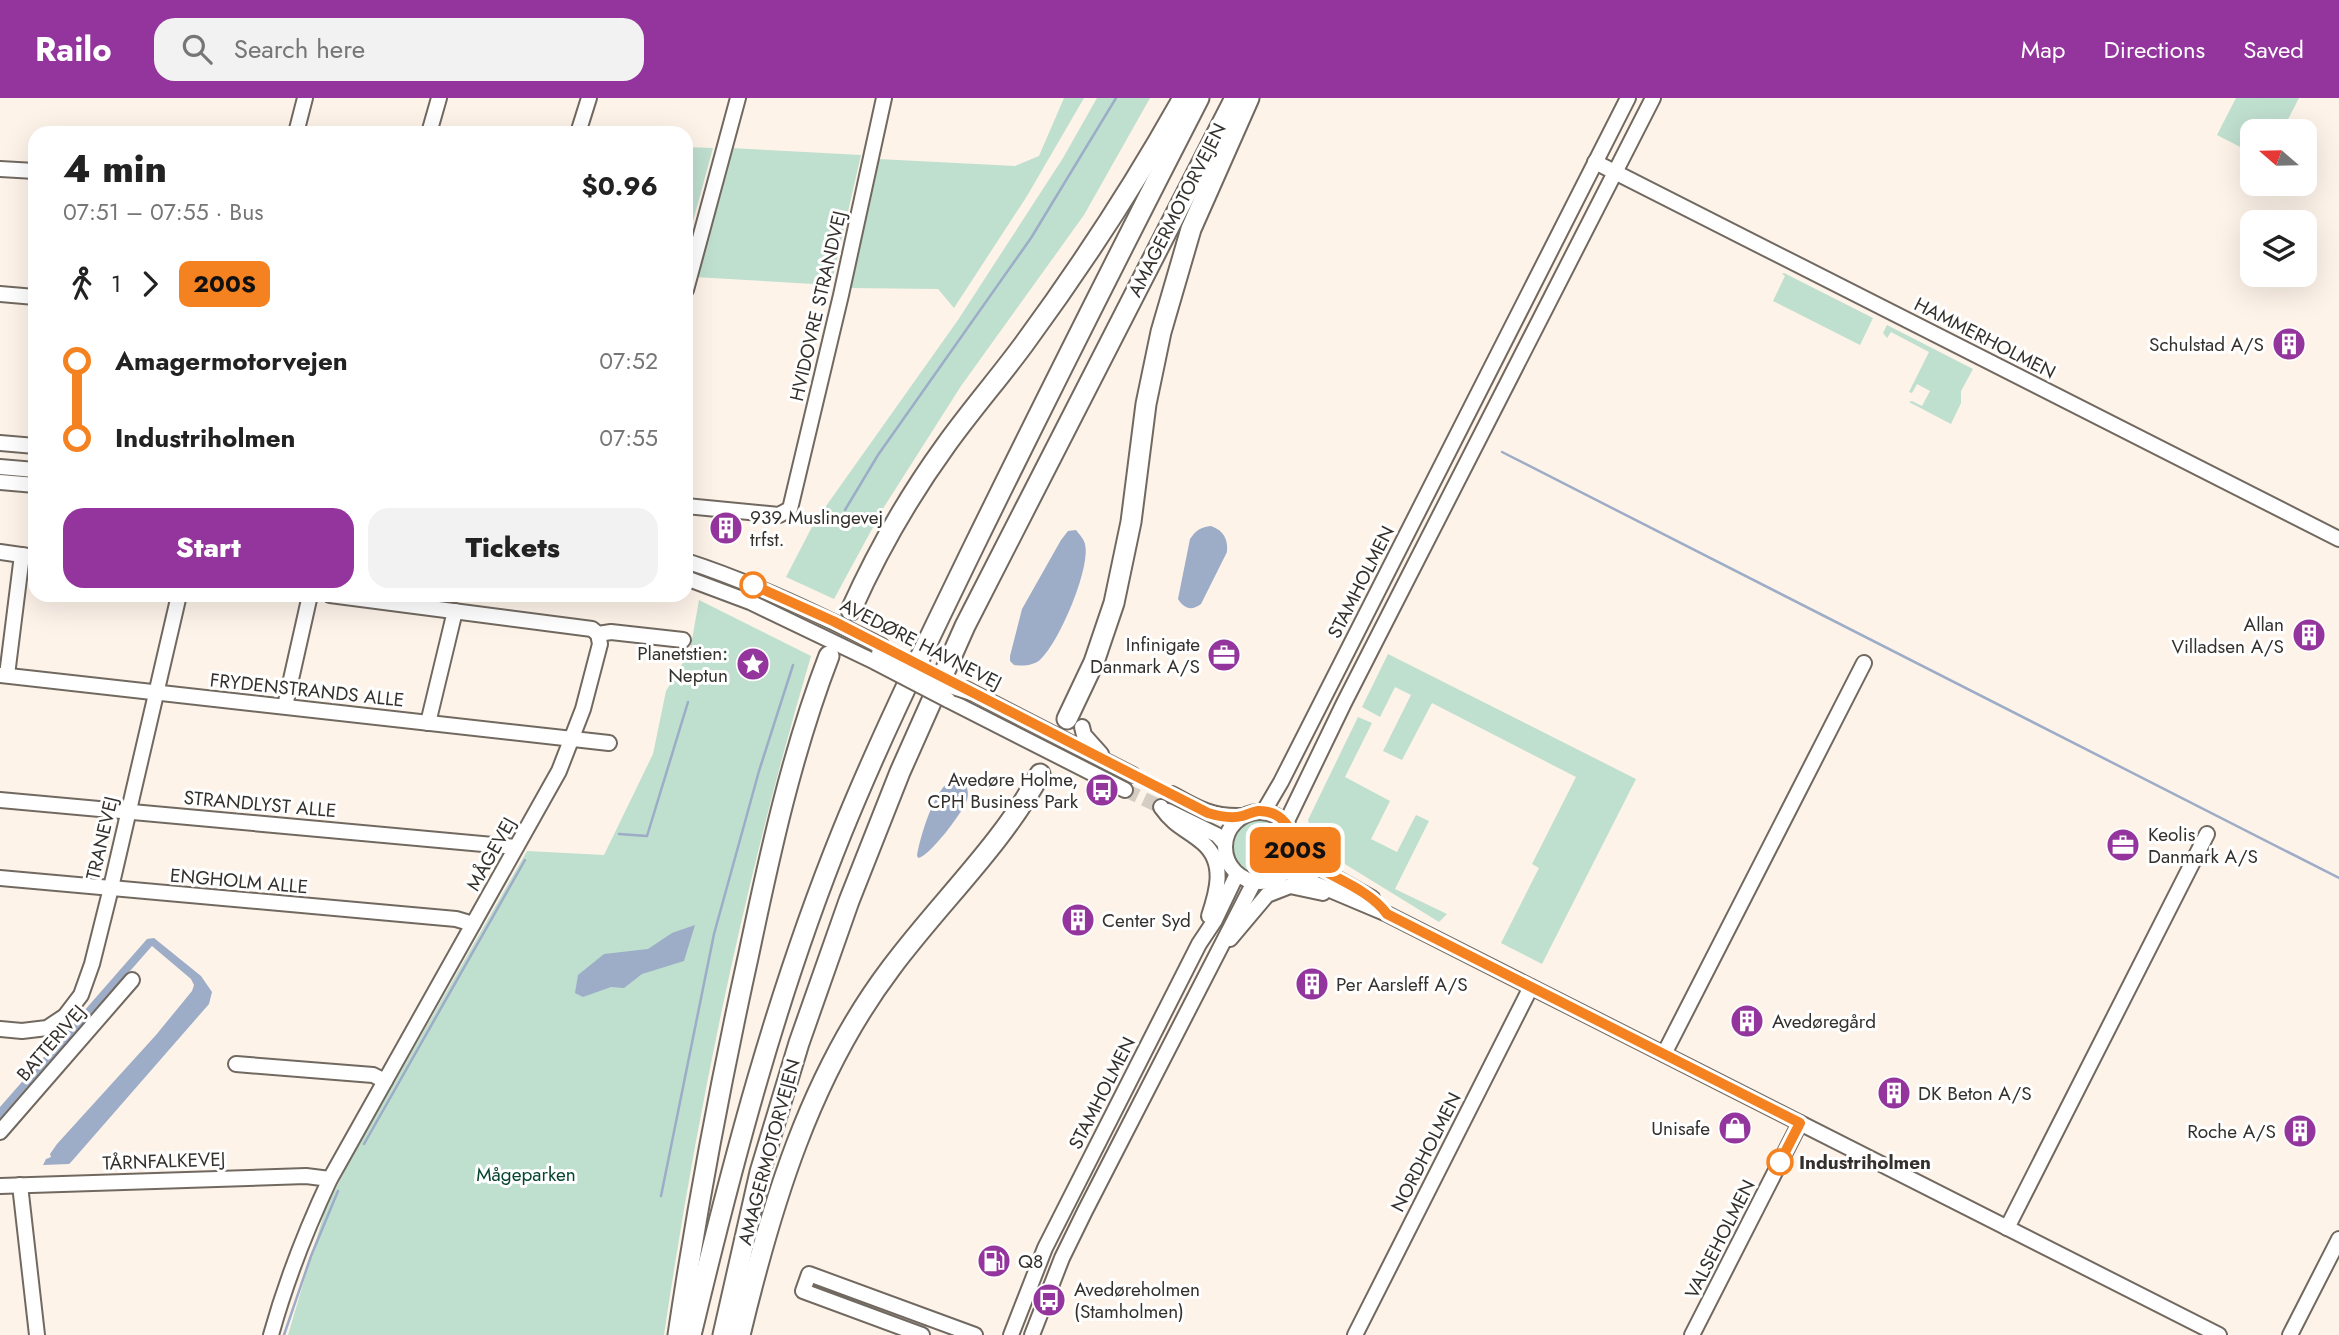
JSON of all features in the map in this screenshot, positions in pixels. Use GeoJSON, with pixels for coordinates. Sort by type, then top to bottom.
{"type":"FeatureCollection","features":[{"type":"Feature","properties":{"kind":"highway"},"geometry":{"type":"LineString","coordinates":[[847,618],[876,559],[913,496],[946,445],[1079,268],[1144,167],[1183,98]]}},
{"type":"Feature","properties":{"kind":"highway","name":"AMAGERMOTORVEJEN"},"geometry":{"type":"LineString","coordinates":[[691,1335],[732,1167],[770,1035],[846,822],[887,726],[940,616],[1043,405],[1199,98]]}},
{"type":"Feature","properties":{"kind":"highway","name":"AMAGERMOTORVEJEN"},"geometry":{"type":"LineString","coordinates":[[723,1335],[760,1172],[799,1043],[881,819],[965,626],[1235,98]]}},
{"type":"Feature","properties":{"kind":"highway"},"geometry":{"type":"LineString","coordinates":[[1065,727],[1094,662],[1114,603],[1131,522],[1146,404],[1161,332],[1191,229],[1249,98]]}},
{"type":"Feature","properties":{"kind":"highway"},"geometry":{"type":"LineString","coordinates":[[678,1335],[699,1198],[763,887],[790,776],[818,685],[835,648]]}},
{"type":"Feature","properties":{"kind":"highway"},"geometry":{"type":"LineString","coordinates":[[740,1335],[778,1196],[806,1119],[828,1069],[890,969],[1009,824],[1040,774]]}},
{"type":"Feature","properties":{"kind":"street"},"geometry":{"type":"LineString","coordinates":[[298,126],[305,98]]}},
{"type":"Feature","properties":{"kind":"street"},"geometry":{"type":"LineString","coordinates":[[432,126],[439,98]]}},
{"type":"Feature","properties":{"kind":"street"},"geometry":{"type":"LineString","coordinates":[[580,126],[589,98]]}},
{"type":"Feature","properties":{"kind":"street"},"geometry":{"type":"LineString","coordinates":[[693,264],[737,98]]}},
{"type":"Feature","properties":{"kind":"street","name":"HVIDOVRE STRANDVEJ"},"geometry":{"type":"LineString","coordinates":[[693,507],[779,515],[790,509],[803,462],[884,98]]}},
{"type":"Feature","properties":{"kind":"street","name":"STAMHOLMEN"},"geometry":{"type":"LineString","coordinates":[[1264,811],[1628,98]]}},
{"type":"Feature","properties":{"kind":"street","name":"STAMHOLMEN"},"geometry":{"type":"LineString","coordinates":[[1286,823],[1452,490],[1653,98]]}},
{"type":"Feature","properties":{"kind":"street"},"geometry":{"type":"LineString","coordinates":[[1595,162],[1615,171]]}},
{"type":"Feature","properties":{"kind":"street"},"geometry":{"type":"LineString","coordinates":[[0,169],[28,171]]}},
{"type":"Feature","properties":{"kind":"street","name":"HAMMERHOLMEN"},"geometry":{"type":"LineString","coordinates":[[1615,171],[2339,539]]}},
{"type":"Feature","properties":{"kind":"street"},"geometry":{"type":"LineString","coordinates":[[0,294],[28,296]]}},
{"type":"Feature","properties":{"kind":"street"},"geometry":{"type":"LineString","coordinates":[[0,443],[28,445]]}},
{"type":"Feature","properties":{"kind":"street"},"geometry":{"type":"LineString","coordinates":[[0,467],[28,469]]}},
{"type":"Feature","properties":{"kind":"street"},"geometry":{"type":"LineString","coordinates":[[1434,481],[1452,490]]}},
{"type":"Feature","properties":{"kind":"street"},"geometry":{"type":"LineString","coordinates":[[0,482],[28,484]]}},
{"type":"Feature","properties":{"kind":"street"},"geometry":{"type":"LineString","coordinates":[[0,552],[28,556],[4,675]]}},
{"type":"Feature","properties":{"kind":"street","name":"AVEDØRE HAVNEVEJ"},"geometry":{"type":"LineString","coordinates":[[693,563],[792,601],[847,618],[879,654],[938,694],[1065,727],[1106,761],[1133,775]]}},
{"type":"Feature","properties":{"kind":"street","name":"AVEDØRE HAVNEVEJ"},"geometry":{"type":"LineString","coordinates":[[693,581],[750,602],[835,648],[879,654],[972,702],[1051,752],[1125,790]]}},
{"type":"Feature","properties":{"kind":"street","name":"TRANEVEJ"},"geometry":{"type":"LineString","coordinates":[[0,1029],[22,1031],[47,1028],[74,1007],[87,979],[177,602]]}},
{"type":"Feature","properties":{"kind":"street"},"geometry":{"type":"LineString","coordinates":[[285,706],[308,602]]}},
{"type":"Feature","properties":{"kind":"street"},"geometry":{"type":"LineString","coordinates":[[385,602],[592,629],[598,634],[611,632],[684,640]]}},
{"type":"Feature","properties":{"kind":"street"},"geometry":{"type":"LineString","coordinates":[[428,723],[455,611]]}},
{"type":"Feature","properties":{"kind":"street"},"geometry":{"type":"LineString","coordinates":[[835,648],[847,618]]}},
{"type":"Feature","properties":{"kind":"street","name":"MÅGEVEJ"},"geometry":{"type":"LineString","coordinates":[[271,1335],[305,1232],[330,1179],[559,771],[573,740],[600,644],[598,634]]}},
{"type":"Feature","properties":{"kind":"street"},"geometry":{"type":"LineString","coordinates":[[1664,1054],[1864,663]]}},
{"type":"Feature","properties":{"kind":"street","name":"FRYDENSTRANDS ALLE"},"geometry":{"type":"LineString","coordinates":[[4,675],[609,743]]}},
{"type":"Feature","properties":{"kind":"street"},"geometry":{"type":"LineString","coordinates":[[1040,774],[1065,727],[1084,735],[1106,761]]}},
{"type":"Feature","properties":{"kind":"street"},"geometry":{"type":"LineString","coordinates":[[1172,794],[1208,813],[1222,817],[1264,811],[1276,815],[1286,823],[1295,839],[1295,852],[1285,872],[1274,879],[1254,882],[1237,874],[1228,863],[1224,843],[1217,835],[1161,807],[1172,823],[1205,845],[1213,858],[1219,879],[1199,944]]}},
{"type":"Feature","properties":{"kind":"street","name":"STRANDLYST ALLE"},"geometry":{"type":"LineString","coordinates":[[0,800],[516,847]]}},
{"type":"Feature","properties":{"kind":"street"},"geometry":{"type":"LineString","coordinates":[[1224,843],[1232,825],[1241,816]]}},
{"type":"Feature","properties":{"kind":"street"},"geometry":{"type":"LineString","coordinates":[[2007,1227],[2207,834]]}},
{"type":"Feature","properties":{"kind":"street"},"geometry":{"type":"LineString","coordinates":[[1295,852],[1306,861],[1379,902],[1382,912]]}},
{"type":"Feature","properties":{"kind":"street"},"geometry":{"type":"LineString","coordinates":[[1285,872],[1382,912],[2007,1227],[2199,1331],[2219,1335]]}},
{"type":"Feature","properties":{"kind":"street","name":"STAMHOLMEN"},"geometry":{"type":"LineString","coordinates":[[1011,1335],[1045,1248],[1237,874]]}},
{"type":"Feature","properties":{"kind":"street","name":"ENGHOLM ALLE"},"geometry":{"type":"LineString","coordinates":[[0,878],[456,919],[473,924]]}},
{"type":"Feature","properties":{"kind":"street","name":"STAMHOLMEN"},"geometry":{"type":"LineString","coordinates":[[1032,1335],[1062,1258],[1254,882]]}},
{"type":"Feature","properties":{"kind":"street"},"geometry":{"type":"LineString","coordinates":[[1216,956],[1267,895],[1290,886],[1322,892],[1382,912]]}},
{"type":"Feature","properties":{"kind":"street","name":"BATTERIVEJ"},"geometry":{"type":"LineString","coordinates":[[0,1132],[132,980]]}},
{"type":"Feature","properties":{"kind":"street","name":"NORDHOLMEN"},"geometry":{"type":"LineString","coordinates":[[1354,1335],[1531,987]]}},
{"type":"Feature","properties":{"kind":"street"},"geometry":{"type":"LineString","coordinates":[[236,1064],[373,1075],[385,1081]]}},
{"type":"Feature","properties":{"kind":"street","name":"VALSEHOLMEN"},"geometry":{"type":"LineString","coordinates":[[1692,1335],[1800,1123]]}},
{"type":"Feature","properties":{"kind":"street","name":"TÅRNFALKEVEJ"},"geometry":{"type":"LineString","coordinates":[[0,1186],[306,1176],[330,1179]]}},
{"type":"Feature","properties":{"kind":"street"},"geometry":{"type":"LineString","coordinates":[[20,1185],[37,1335]]}},
{"type":"Feature","properties":{"kind":"street"},"geometry":{"type":"LineString","coordinates":[[2290,1335],[2339,1239]]}},
{"type":"Feature","properties":{"kind":"street"},"geometry":{"type":"LineString","coordinates":[[922,1335],[803,1291],[809,1274],[975,1335]]}},
{"type":"Feature","properties":{"kind":"green space"},"geometry":{"type":"Polygon","coordinates":[[[1064,98],[1084,98],[1027,196],[954,308],[938,289],[851,288],[878,159],[1015,166],[1039,156],[1064,98]]]}},
{"type":"Feature","properties":{"kind":"green space"},"geometry":{"type":"Polygon","coordinates":[[[1097,98],[1150,98],[1084,215],[961,386],[884,507],[834,599],[786,577],[814,523],[958,320],[1063,158],[1097,98]]]}},
{"type":"Feature","properties":{"kind":"green space"},"geometry":{"type":"Polygon","coordinates":[[[2236,98],[2299,98],[2288,119],[2240,119],[2240,147],[2217,135],[2236,98]]]}},
{"type":"Feature","properties":{"kind":"green space"},"geometry":{"type":"Polygon","coordinates":[[[693,147],[713,148],[693,221],[693,147]]]}},
{"type":"Feature","properties":{"kind":"green space"},"geometry":{"type":"Polygon","coordinates":[[[731,148],[861,155],[831,285],[695,277],[731,148]]]}},
{"type":"Feature","properties":{"kind":"green space"},"geometry":{"type":"Polygon","coordinates":[[[1784,273],[1873,318],[1860,345],[1773,301],[1784,273]]]}},
{"type":"Feature","properties":{"kind":"green space"},"geometry":{"type":"Polygon","coordinates":[[[1887,325],[1973,369],[1961,391],[1961,403],[1951,424],[1909,402],[1922,406],[1930,391],[1917,384],[1912,393],[1909,392],[1929,352],[1891,332],[1887,338],[1883,333],[1887,325]]]}},
{"type":"Feature","properties":{"kind":"green space","name":"Mågeparken"},"geometry":{"type":"Polygon","coordinates":[[[699,600],[811,656],[744,908],[692,1163],[664,1335],[288,1335],[325,1210],[351,1158],[527,851],[604,855],[653,754],[666,691],[690,651],[699,600]]]}},
{"type":"Feature","properties":{"kind":"green space"},"geometry":{"type":"Polygon","coordinates":[[[1388,654],[1636,779],[1542,964],[1501,943],[1539,868],[1532,864],[1576,777],[1432,703],[1402,760],[1383,751],[1411,695],[1395,687],[1380,717],[1362,707],[1388,654]]]}},
{"type":"Feature","properties":{"kind":"green space"},"geometry":{"type":"Polygon","coordinates":[[[1358,717],[1372,723],[1345,777],[1390,801],[1371,839],[1397,852],[1416,815],[1429,821],[1395,889],[1447,914],[1439,922],[1314,845],[1308,820],[1358,717]]]}},
{"type":"Feature","properties":{"kind":"green space"},"geometry":{"type":"Polygon","coordinates":[[[1260,817],[1271,819],[1284,830],[1289,846],[1287,857],[1276,870],[1260,875],[1249,873],[1236,862],[1231,846],[1233,835],[1244,822],[1260,817]]]}},
{"type":"Feature","properties":{"kind":"water"},"geometry":{"type":"Polygon","coordinates":[[[1211,526],[1224,536],[1227,552],[1201,604],[1188,608],[1178,599],[1190,539],[1194,533],[1211,526]]]}},
{"type":"Feature","properties":{"kind":"water"},"geometry":{"type":"Polygon","coordinates":[[[1076,530],[1084,542],[1086,555],[1072,605],[1056,638],[1040,660],[1027,665],[1014,665],[1010,656],[1022,609],[1061,540],[1068,531],[1076,530]]]}},
{"type":"Feature","properties":{"kind":"water"},"geometry":{"type":"Polygon","coordinates":[[[958,776],[965,783],[967,800],[937,842],[918,858],[922,834],[936,798],[950,780],[958,776]]]}},
{"type":"Feature","properties":{"kind":"water"},"geometry":{"type":"Polygon","coordinates":[[[695,925],[684,961],[642,974],[624,988],[611,987],[583,997],[575,993],[578,975],[604,954],[648,949],[672,933],[695,925]]]}},
{"type":"Feature","properties":{"kind":"water"},"geometry":{"type":"Polygon","coordinates":[[[154,938],[201,976],[212,992],[209,1004],[69,1164],[43,1165],[46,1159],[51,1157],[50,1154],[57,1144],[156,1035],[192,991],[194,985],[191,979],[152,946],[0,1119],[0,1107],[147,939],[154,938]]]}},
{"type":"Feature","properties":{"kind":"waterway"},"geometry":{"type":"LineString","coordinates":[[845,510],[878,455],[1031,238],[1116,98]]}},
{"type":"Feature","properties":{"kind":"waterway"},"geometry":{"type":"LineString","coordinates":[[1502,452],[2339,878]]}},
{"type":"Feature","properties":{"kind":"waterway"},"geometry":{"type":"LineString","coordinates":[[661,1196],[714,934],[759,771],[793,665]]}},
{"type":"Feature","properties":{"kind":"waterway"},"geometry":{"type":"LineString","coordinates":[[619,834],[647,836],[688,702]]}},
{"type":"Feature","properties":{"kind":"waterway"},"geometry":{"type":"LineString","coordinates":[[364,1144],[525,860]]}},
{"type":"Feature","properties":{"kind":"waterway"},"geometry":{"type":"LineString","coordinates":[[284,1335],[311,1256],[338,1191]]}},
{"type":"Feature","properties":{"kind":"tunnel"},"geometry":{"type":"LineString","coordinates":[[1133,775],[1172,794]]}},
{"type":"Feature","properties":{"kind":"tunnel"},"geometry":{"type":"LineString","coordinates":[[1125,790],[1161,807]]}},
{"type":"Feature","properties":{"kind":"bus line","name":"200S"},"geometry":{"type":"LineString","coordinates":[[753,585],[833,621],[1208,813],[1222,817],[1241,816],[1258,811],[1282,818],[1295,839],[1295,852],[1306,861],[1379,902],[1387,914],[1800,1123],[1780,1162]]}},
{"type":"Feature","properties":{"kind":"place","name":"Schulstad A/S"},"geometry":{"type":"Point","coordinates":[2289,344]}},
{"type":"Feature","properties":{"kind":"place","name":"939 Muslingevej trfst."},"geometry":{"type":"Point","coordinates":[726,528]}},
{"type":"Feature","properties":{"kind":"place","name":"Allan Villadsen A/S"},"geometry":{"type":"Point","coordinates":[2309,635]}},
{"type":"Feature","properties":{"kind":"place","name":"Infinigate Danmark A/S"},"geometry":{"type":"Point","coordinates":[1224,655]}},
{"type":"Feature","properties":{"kind":"place","name":"Planetstien: Neptun"},"geometry":{"type":"Point","coordinates":[753,664]}},
{"type":"Feature","properties":{"kind":"place","name":"Avedøre Holme, CPH Business Park"},"geometry":{"type":"Point","coordinates":[1102,790]}},
{"type":"Feature","properties":{"kind":"place","name":"Keolis Danmark A/S"},"geometry":{"type":"Point","coordinates":[2123,845]}},
{"type":"Feature","properties":{"kind":"place","name":"Center Syd"},"geometry":{"type":"Point","coordinates":[1078,920]}},
{"type":"Feature","properties":{"kind":"place","name":"Per Aarsleff A/S"},"geometry":{"type":"Point","coordinates":[1312,984]}},
{"type":"Feature","properties":{"kind":"place","name":"Avedøregård"},"geometry":{"type":"Point","coordinates":[1747,1021]}},
{"type":"Feature","properties":{"kind":"place","name":"DK Beton A/S"},"geometry":{"type":"Point","coordinates":[1894,1093]}},
{"type":"Feature","properties":{"kind":"place","name":"Unisafe"},"geometry":{"type":"Point","coordinates":[1735,1128]}},
{"type":"Feature","properties":{"kind":"place","name":"Roche A/S"},"geometry":{"type":"Point","coordinates":[2300,1131]}},
{"type":"Feature","properties":{"kind":"place","name":"Industriholmen"},"geometry":{"type":"Point","coordinates":[1780,1162]}},
{"type":"Feature","properties":{"kind":"place","name":"Q8"},"geometry":{"type":"Point","coordinates":[994,1261]}},
{"type":"Feature","properties":{"kind":"place","name":"Avedøreholmen (Stamholmen)"},"geometry":{"type":"Point","coordinates":[1049,1300]}}]}
